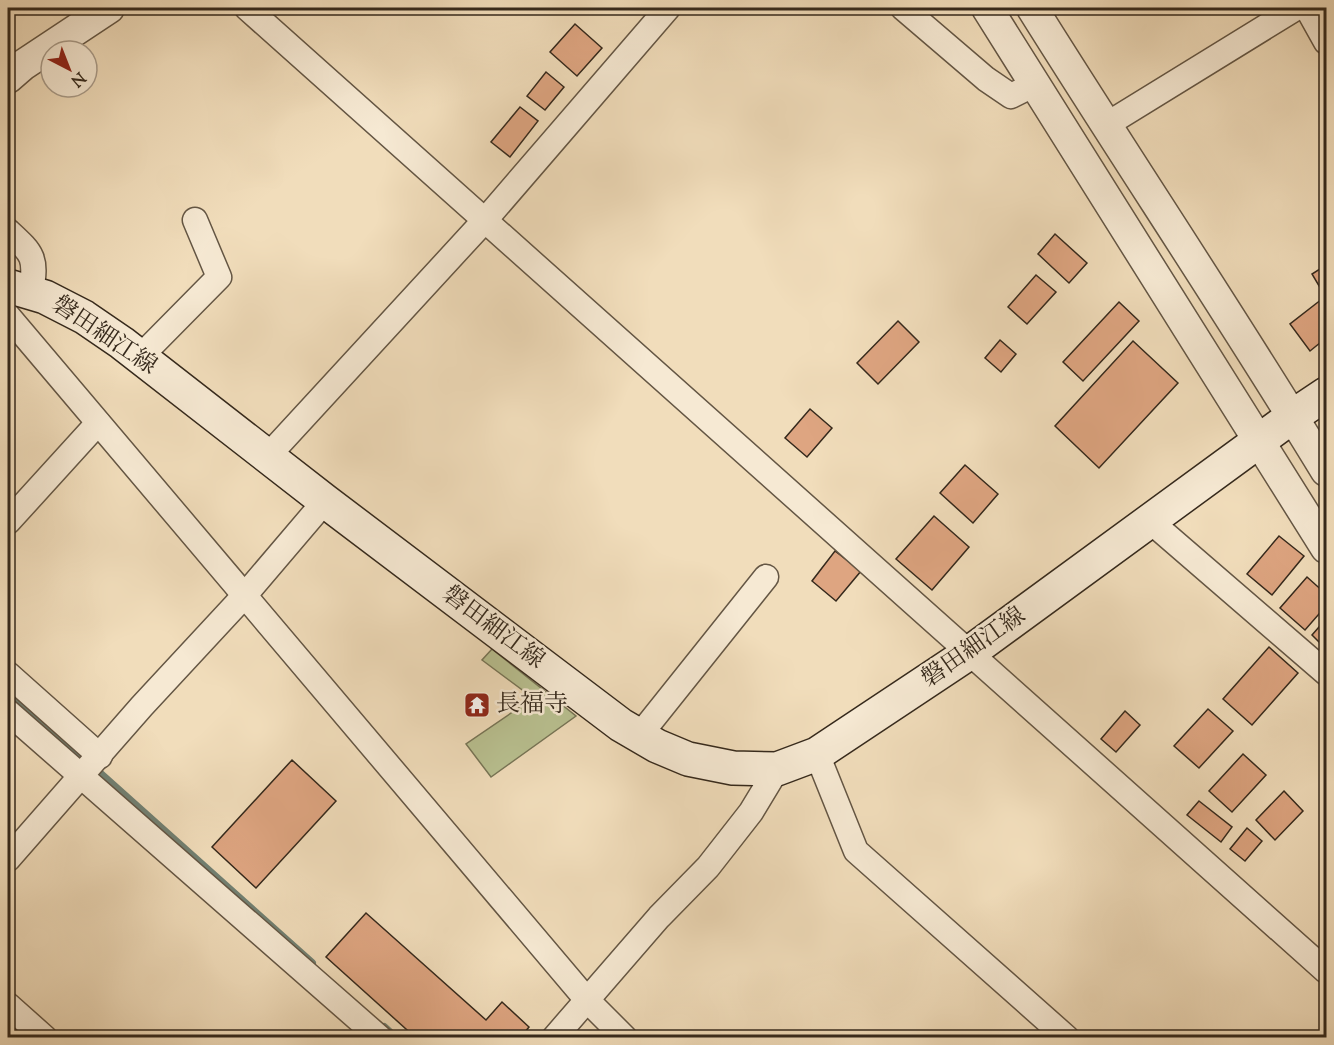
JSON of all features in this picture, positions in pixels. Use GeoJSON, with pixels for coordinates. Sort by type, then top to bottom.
{"type":"FeatureCollection","features":[{"type":"Feature","properties":{"kind":"main road","name":"磐田細江線"},"geometry":{"type":"LineString","coordinates":[[19,289],[45,297],[84,317],[140,357],[267,457],[621,726],[657,746],[688,759],[733,768],[777,769],[817,754],[969,653],[1326,394]]}},
{"type":"Feature","properties":{"kind":"street"},"geometry":{"type":"LineString","coordinates":[[9,73],[109,8]]}},
{"type":"Feature","properties":{"kind":"street"},"geometry":{"type":"LineString","coordinates":[[248,8],[1326,971]]}},
{"type":"Feature","properties":{"kind":"street"},"geometry":{"type":"LineString","coordinates":[[267,457],[486,219],[668,8]]}},
{"type":"Feature","properties":{"kind":"street"},"geometry":{"type":"LineString","coordinates":[[903,8],[986,79],[1011,96],[1035,84]]}},
{"type":"Feature","properties":{"kind":"street"},"geometry":{"type":"LineString","coordinates":[[987,8],[1326,548]]}},
{"type":"Feature","properties":{"kind":"street"},"geometry":{"type":"LineString","coordinates":[[1032,8],[1326,471]]}},
{"type":"Feature","properties":{"kind":"street"},"geometry":{"type":"LineString","coordinates":[[1106,125],[1296,8]]}},
{"type":"Feature","properties":{"kind":"street"},"geometry":{"type":"LineString","coordinates":[[1306,8],[1326,42]]}},
{"type":"Feature","properties":{"kind":"street"},"geometry":{"type":"LineString","coordinates":[[140,357],[219,277],[195,220]]}},
{"type":"Feature","properties":{"kind":"street"},"geometry":{"type":"LineString","coordinates":[[8,231],[29,250],[35,271],[19,289]]}},
{"type":"Feature","properties":{"kind":"street"},"geometry":{"type":"LineString","coordinates":[[8,316],[587,1000],[625,1038]]}},
{"type":"Feature","properties":{"kind":"street"},"geometry":{"type":"LineString","coordinates":[[8,522],[98,423]]}},
{"type":"Feature","properties":{"kind":"street"},"geometry":{"type":"LineString","coordinates":[[8,859],[142,706],[245,596],[325,501]]}},
{"type":"Feature","properties":{"kind":"street"},"geometry":{"type":"LineString","coordinates":[[1150,521],[1326,673]]}},
{"type":"Feature","properties":{"kind":"street"},"geometry":{"type":"LineString","coordinates":[[639,736],[766,577]]}},
{"type":"Feature","properties":{"kind":"street"},"geometry":{"type":"LineString","coordinates":[[8,674],[90,765],[380,1038]]}},
{"type":"Feature","properties":{"kind":"street"},"geometry":{"type":"LineString","coordinates":[[8,712],[90,765]]}},
{"type":"Feature","properties":{"kind":"street"},"geometry":{"type":"LineString","coordinates":[[817,754],[856,851],[1067,1038]]}},
{"type":"Feature","properties":{"kind":"street"},"geometry":{"type":"LineString","coordinates":[[554,1038],[660,917],[708,867],[751,812],[777,769]]}},
{"type":"Feature","properties":{"kind":"street"},"geometry":{"type":"LineString","coordinates":[[8,1005],[45,1038]]}},
{"type":"Feature","properties":{"kind":"green space"},"geometry":{"type":"Polygon","coordinates":[[[492,649],[576,716],[491,777],[466,744],[533,698],[482,660],[492,649]]]}},
{"type":"Feature","properties":{"kind":"building"},"geometry":{"type":"Polygon","coordinates":[[[575,24],[602,48],[577,76],[550,52],[575,24]]]}},
{"type":"Feature","properties":{"kind":"building"},"geometry":{"type":"Polygon","coordinates":[[[546,72],[564,87],[545,110],[527,96],[546,72]]]}},
{"type":"Feature","properties":{"kind":"building"},"geometry":{"type":"Polygon","coordinates":[[[520,107],[538,121],[510,157],[491,142],[520,107]]]}},
{"type":"Feature","properties":{"kind":"building"},"geometry":{"type":"Polygon","coordinates":[[[1055,234],[1087,263],[1069,283],[1038,254],[1055,234]]]}},
{"type":"Feature","properties":{"kind":"building"},"geometry":{"type":"Polygon","coordinates":[[[1326,265],[1326,288],[1322,291],[1312,274],[1326,265]]]}},
{"type":"Feature","properties":{"kind":"building"},"geometry":{"type":"Polygon","coordinates":[[[1036,275],[1056,292],[1027,324],[1008,307],[1036,275]]]}},
{"type":"Feature","properties":{"kind":"building"},"geometry":{"type":"Polygon","coordinates":[[[1322,299],[1326,305],[1326,338],[1310,351],[1290,324],[1322,299]]]}},
{"type":"Feature","properties":{"kind":"building"},"geometry":{"type":"Polygon","coordinates":[[[1119,302],[1139,321],[1083,381],[1063,362],[1119,302]]]}},
{"type":"Feature","properties":{"kind":"building"},"geometry":{"type":"Polygon","coordinates":[[[898,321],[919,342],[878,384],[857,363],[898,321]]]}},
{"type":"Feature","properties":{"kind":"building"},"geometry":{"type":"Polygon","coordinates":[[[1000,340],[1016,354],[1001,372],[985,358],[1000,340]]]}},
{"type":"Feature","properties":{"kind":"building"},"geometry":{"type":"Polygon","coordinates":[[[1133,341],[1178,383],[1099,468],[1055,426],[1133,341]]]}},
{"type":"Feature","properties":{"kind":"building"},"geometry":{"type":"Polygon","coordinates":[[[810,409],[832,428],[807,457],[785,438],[810,409]]]}},
{"type":"Feature","properties":{"kind":"building"},"geometry":{"type":"Polygon","coordinates":[[[965,465],[998,494],[973,523],[940,493],[965,465]]]}},
{"type":"Feature","properties":{"kind":"building"},"geometry":{"type":"Polygon","coordinates":[[[934,516],[969,547],[932,590],[896,559],[934,516]]]}},
{"type":"Feature","properties":{"kind":"building"},"geometry":{"type":"Polygon","coordinates":[[[1279,536],[1304,556],[1272,595],[1247,574],[1279,536]]]}},
{"type":"Feature","properties":{"kind":"building"},"geometry":{"type":"Polygon","coordinates":[[[835,551],[861,571],[836,601],[812,581],[835,551]]]}},
{"type":"Feature","properties":{"kind":"building"},"geometry":{"type":"Polygon","coordinates":[[[1307,577],[1326,594],[1326,606],[1305,630],[1280,608],[1307,577]]]}},
{"type":"Feature","properties":{"kind":"building"},"geometry":{"type":"Polygon","coordinates":[[[1326,619],[1326,649],[1312,635],[1326,619]]]}},
{"type":"Feature","properties":{"kind":"building"},"geometry":{"type":"Polygon","coordinates":[[[1269,647],[1298,673],[1252,725],[1223,699],[1269,647]]]}},
{"type":"Feature","properties":{"kind":"building"},"geometry":{"type":"Polygon","coordinates":[[[1208,709],[1233,731],[1199,768],[1174,746],[1208,709]]]}},
{"type":"Feature","properties":{"kind":"building"},"geometry":{"type":"Polygon","coordinates":[[[1125,711],[1140,725],[1116,752],[1101,739],[1125,711]]]}},
{"type":"Feature","properties":{"kind":"building"},"geometry":{"type":"Polygon","coordinates":[[[1243,754],[1266,775],[1232,812],[1209,791],[1243,754]]]}},
{"type":"Feature","properties":{"kind":"building"},"geometry":{"type":"Polygon","coordinates":[[[292,760],[336,801],[256,888],[212,847],[292,760]]]}},
{"type":"Feature","properties":{"kind":"building"},"geometry":{"type":"Polygon","coordinates":[[[1284,791],[1303,811],[1275,840],[1256,820],[1284,791]]]}},
{"type":"Feature","properties":{"kind":"building"},"geometry":{"type":"Polygon","coordinates":[[[1199,801],[1232,827],[1221,842],[1187,815],[1199,801]]]}},
{"type":"Feature","properties":{"kind":"building"},"geometry":{"type":"Polygon","coordinates":[[[1247,828],[1262,841],[1245,861],[1230,849],[1247,828]]]}},
{"type":"Feature","properties":{"kind":"building"},"geometry":{"type":"Polygon","coordinates":[[[366,913],[486,1020],[502,1002],[529,1027],[520,1038],[416,1038],[326,957],[366,913]]]}},
{"type":"Feature","properties":{"kind":"waterway"},"geometry":{"type":"LineString","coordinates":[[8,691],[312,963]]}},
{"type":"Feature","properties":{"kind":"waterway"},"geometry":{"type":"LineString","coordinates":[[384,1027],[396,1038]]}},
{"type":"Feature","properties":{"kind":"place","name":"長福寺"},"geometry":{"type":"Point","coordinates":[477,705]}}]}
